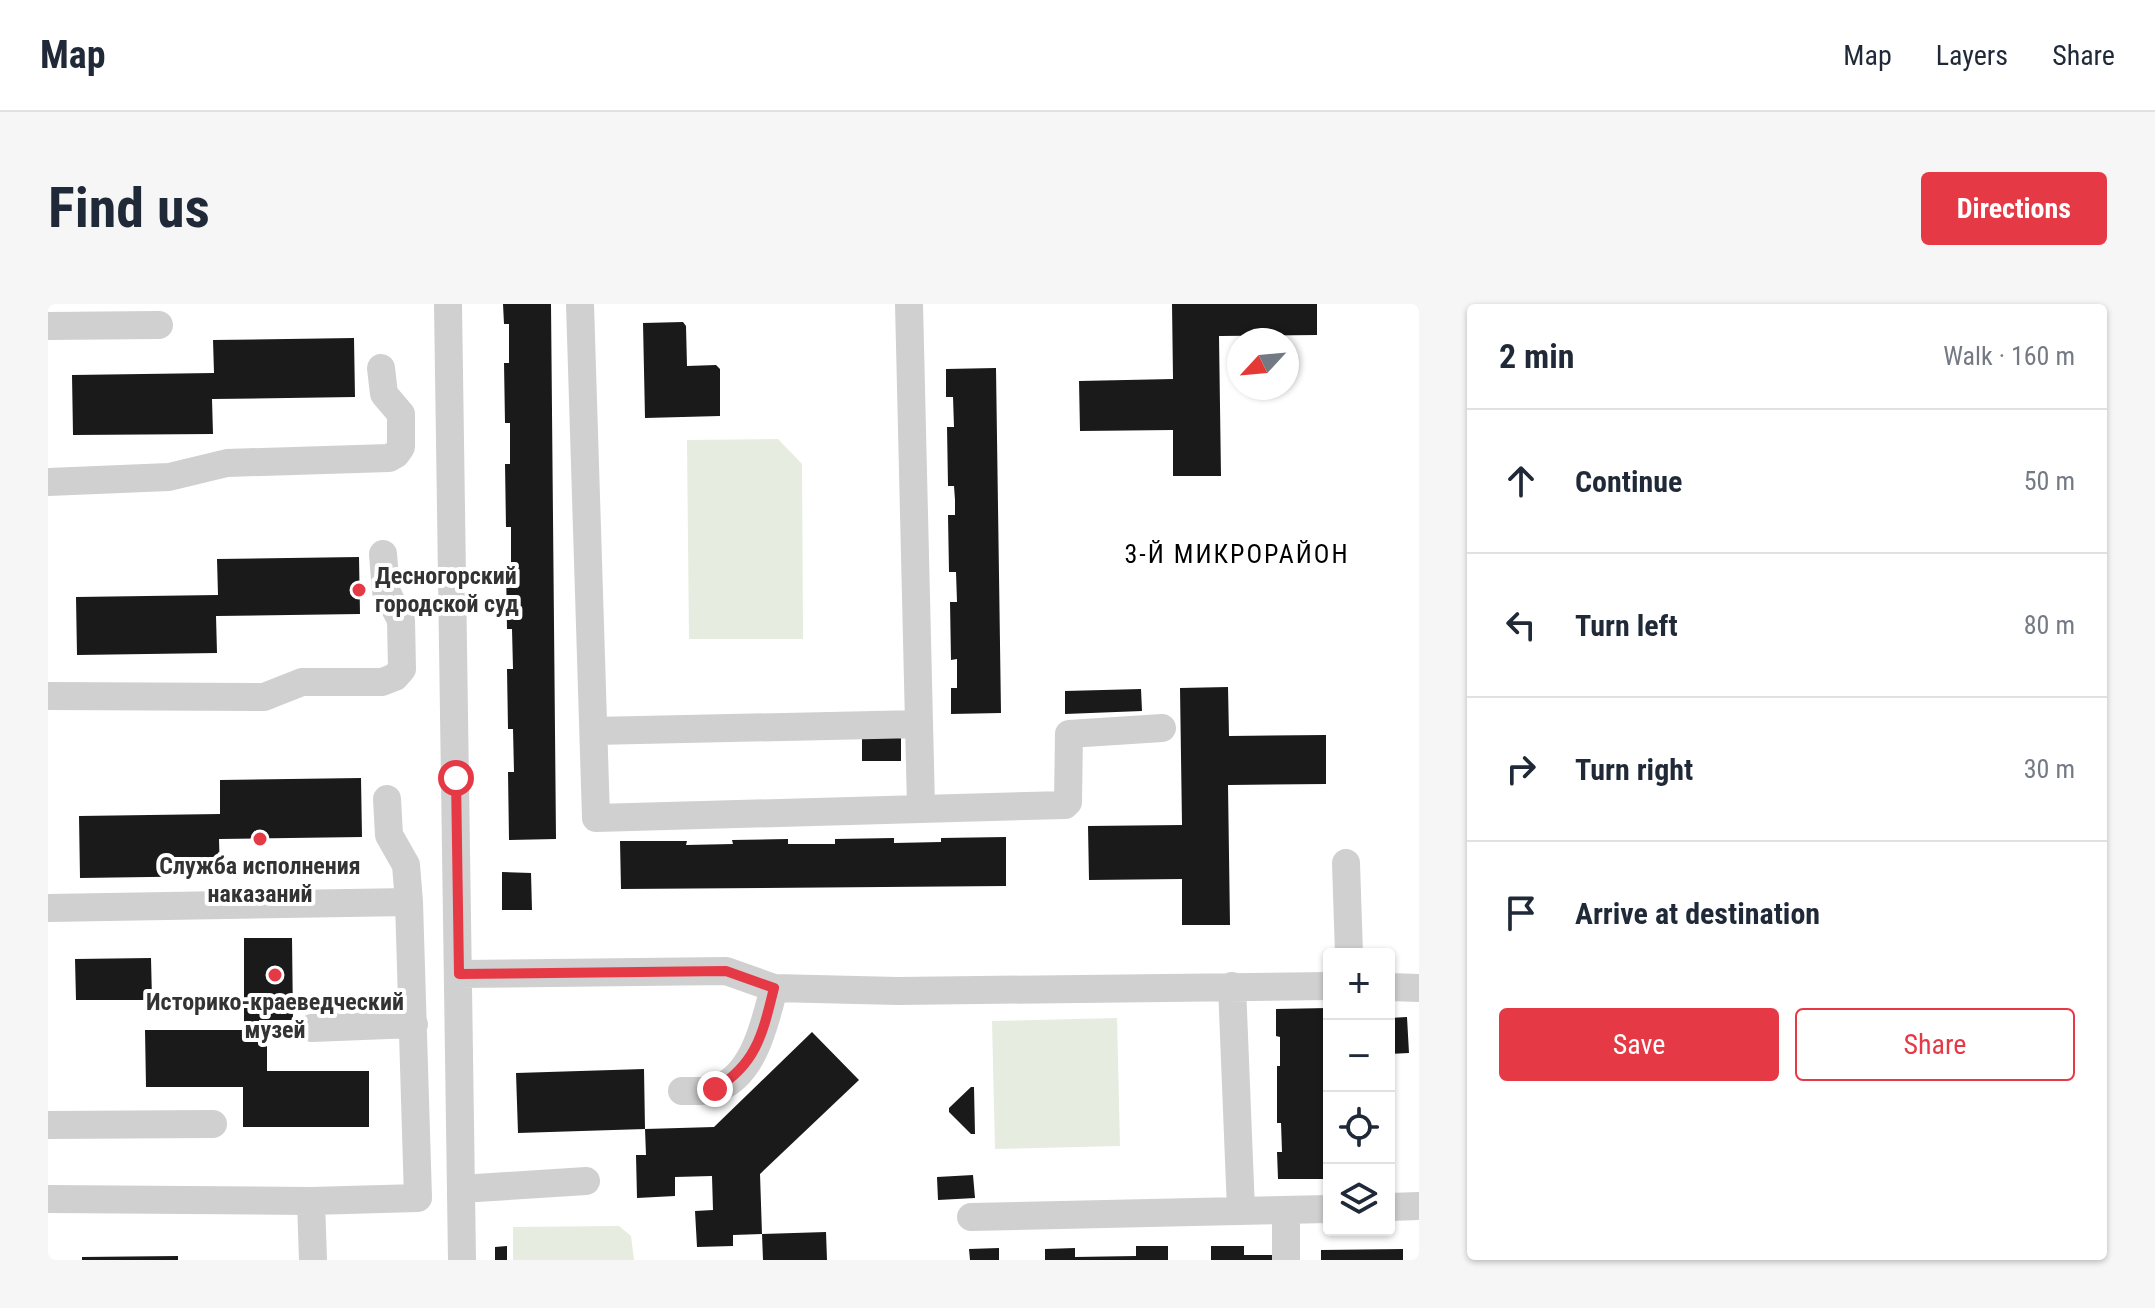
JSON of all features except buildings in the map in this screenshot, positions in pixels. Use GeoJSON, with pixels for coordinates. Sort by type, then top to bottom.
{"type":"FeatureCollection","features":[{"type":"Feature","properties":{"kind":"street"},"geometry":{"type":"LineString","coordinates":[[448,304],[462,1260]]}},
{"type":"Feature","properties":{"kind":"street"},"geometry":{"type":"LineString","coordinates":[[580,304],[596,818],[1065,805],[1068,802],[1069,734],[1162,728]]}},
{"type":"Feature","properties":{"kind":"street"},"geometry":{"type":"LineString","coordinates":[[909,304],[921,807]]}},
{"type":"Feature","properties":{"kind":"street"},"geometry":{"type":"LineString","coordinates":[[48,326],[159,325]]}},
{"type":"Feature","properties":{"kind":"street"},"geometry":{"type":"LineString","coordinates":[[48,482],[169,477],[227,463],[389,458],[401,447],[401,414],[384,394],[381,368]]}},
{"type":"Feature","properties":{"kind":"street"},"geometry":{"type":"LineString","coordinates":[[48,696],[264,697],[302,682],[382,682],[395,677],[402,669],[401,620],[386,591],[383,554]]}},
{"type":"Feature","properties":{"kind":"street"},"geometry":{"type":"LineString","coordinates":[[594,731],[919,724]]}},
{"type":"Feature","properties":{"kind":"street"},"geometry":{"type":"LineString","coordinates":[[48,1199],[311,1201],[418,1198],[409,902],[406,865],[389,835],[387,799]]}},
{"type":"Feature","properties":{"kind":"street"},"geometry":{"type":"LineString","coordinates":[[1346,863],[1349,948]]}},
{"type":"Feature","properties":{"kind":"street"},"geometry":{"type":"LineString","coordinates":[[48,908],[409,902]]}},
{"type":"Feature","properties":{"kind":"street"},"geometry":{"type":"LineString","coordinates":[[459,974],[726,971],[774,988],[898,991],[1323,986]]}},
{"type":"Feature","properties":{"kind":"street"},"geometry":{"type":"LineString","coordinates":[[1232,986],[1241,1210]]}},
{"type":"Feature","properties":{"kind":"street"},"geometry":{"type":"LineString","coordinates":[[1395,987],[1419,988]]}},
{"type":"Feature","properties":{"kind":"street"},"geometry":{"type":"LineString","coordinates":[[682,1091],[715,1089],[735,1077],[760,1042],[774,988]]}},
{"type":"Feature","properties":{"kind":"street"},"geometry":{"type":"LineString","coordinates":[[312,1028],[414,1024]]}},
{"type":"Feature","properties":{"kind":"street"},"geometry":{"type":"LineString","coordinates":[[48,1125],[213,1124]]}},
{"type":"Feature","properties":{"kind":"street"},"geometry":{"type":"LineString","coordinates":[[461,1189],[586,1181]]}},
{"type":"Feature","properties":{"kind":"street"},"geometry":{"type":"LineString","coordinates":[[311,1201],[313,1260]]}},
{"type":"Feature","properties":{"kind":"street"},"geometry":{"type":"LineString","coordinates":[[1395,1207],[1419,1206]]}},
{"type":"Feature","properties":{"kind":"street"},"geometry":{"type":"LineString","coordinates":[[971,1217],[1323,1209]]}},
{"type":"Feature","properties":{"kind":"street"},"geometry":{"type":"LineString","coordinates":[[1286,1210],[1286,1260]]}},
{"type":"Feature","properties":{"kind":"shaded area"},"geometry":{"type":"Polygon","coordinates":[[[778,439],[802,464],[803,639],[689,639],[687,440],[778,439]]]}},
{"type":"Feature","properties":{"kind":"shaded area"},"geometry":{"type":"Polygon","coordinates":[[[1117,1018],[1120,1146],[995,1149],[992,1021],[1117,1018]]]}},
{"type":"Feature","properties":{"kind":"shaded area"},"geometry":{"type":"Polygon","coordinates":[[[619,1226],[631,1236],[634,1260],[513,1260],[513,1227],[619,1226]]]}},
{"type":"Feature","properties":{"kind":"place","name":"Десногорский городской суд"},"geometry":{"type":"Point","coordinates":[359,590]}},
{"type":"Feature","properties":{"kind":"place","name":"Служба исполнения наказаний"},"geometry":{"type":"Point","coordinates":[260,839]}},
{"type":"Feature","properties":{"kind":"place","name":"Историко-краеведческий музей"},"geometry":{"type":"Point","coordinates":[275,975]}},
{"type":"Feature","properties":{"kind":"district","name":"3-Й МИКРОРАЙОН"},"geometry":{"type":"Point","coordinates":[1237,554]}},
{"type":"Feature","properties":{"kind":"route"},"geometry":{"type":"LineString","coordinates":[[456,778],[459,974],[726,971],[774,988],[760,1042],[735,1077],[715,1089]]}}]}
